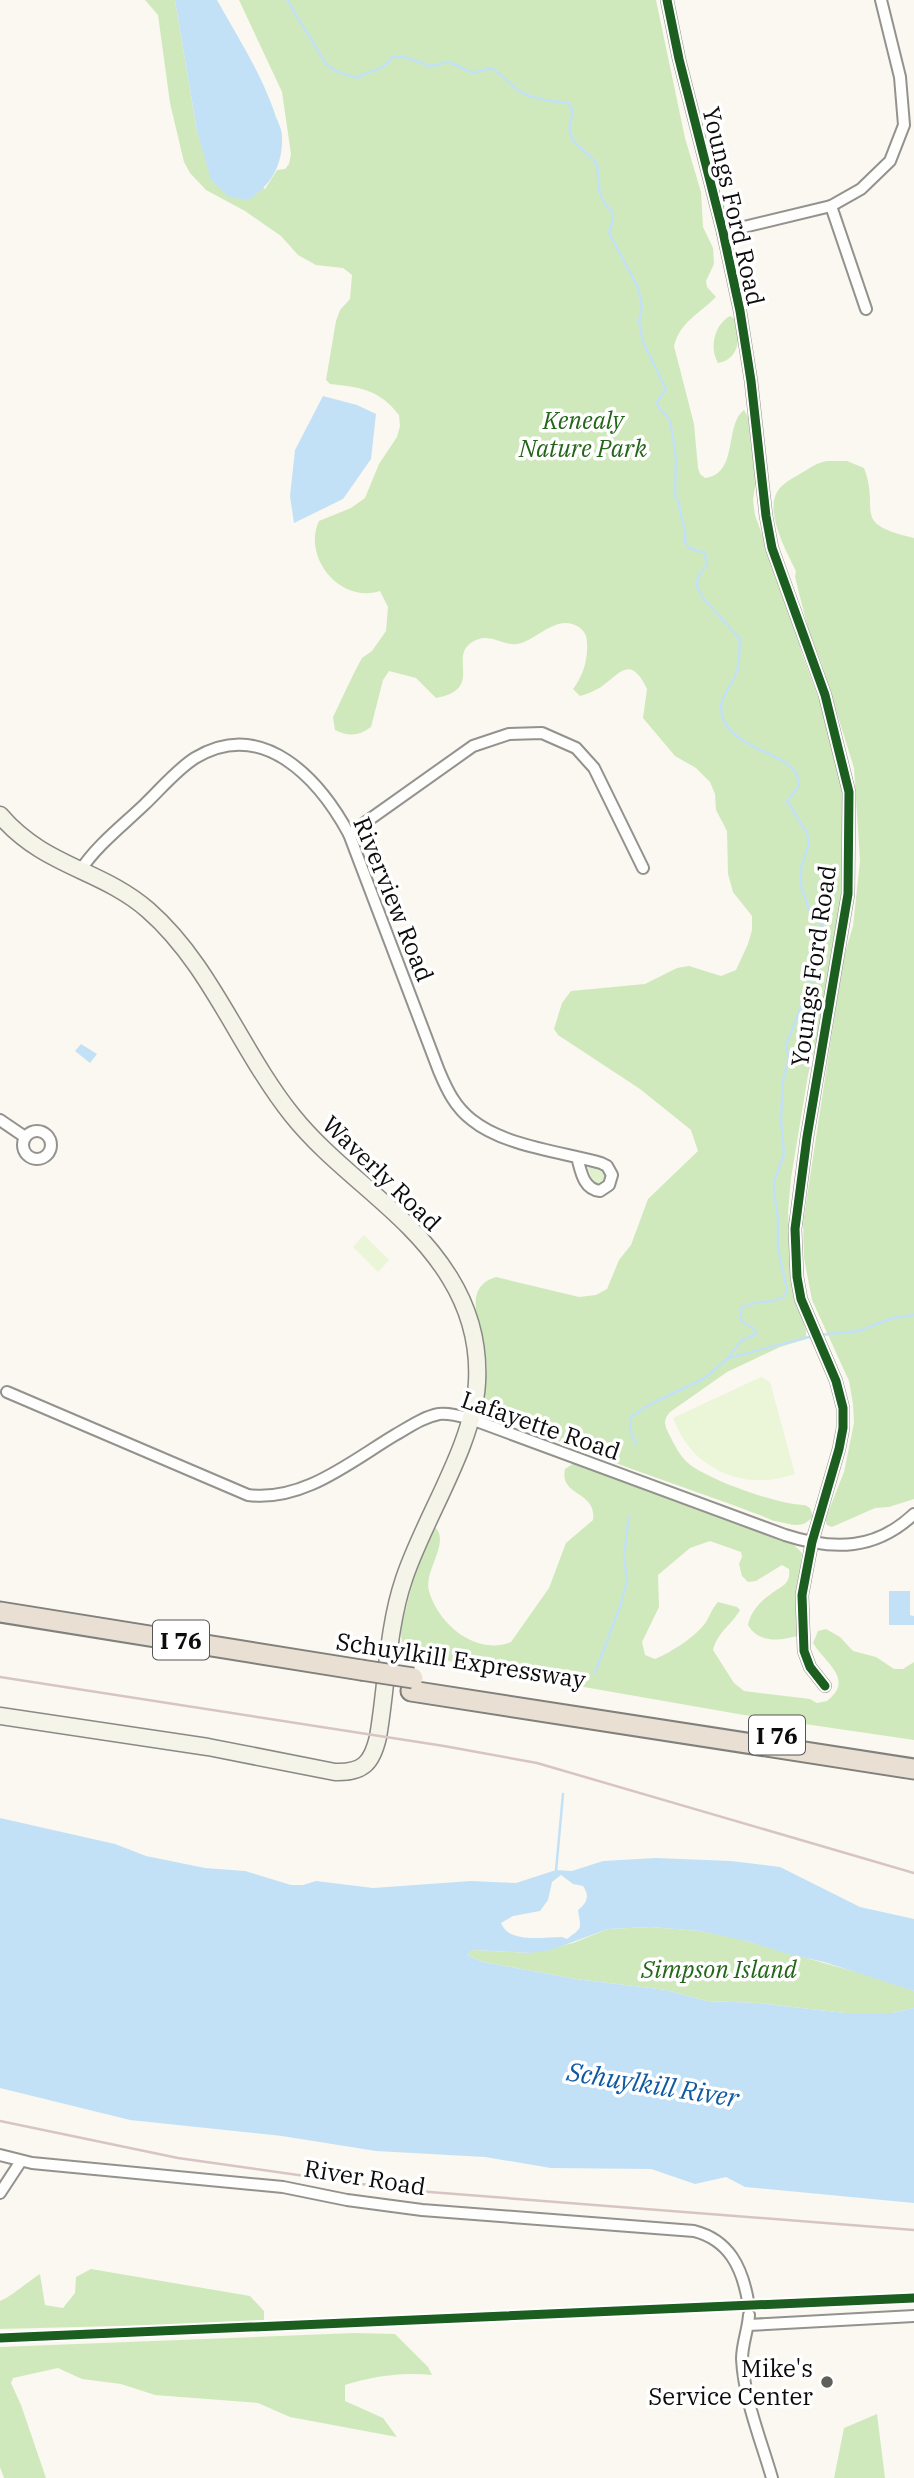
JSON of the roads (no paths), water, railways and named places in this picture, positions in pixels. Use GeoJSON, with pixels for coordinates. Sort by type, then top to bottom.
{"type":"FeatureCollection","features":[{"type":"Feature","properties":{"kind":"highway","name":"Schuylkill Expressway"},"geometry":{"type":"LineString","coordinates":[[0,1612],[361,1677]]}},
{"type":"Feature","properties":{"kind":"highway","name":"Schuylkill Expressway"},"geometry":{"type":"LineString","coordinates":[[0,1625],[642,1720],[914,1756]]}},
{"type":"Feature","properties":{"kind":"highway","name":"Schuylkill Expressway"},"geometry":{"type":"LineString","coordinates":[[642,1720],[914,1769]]}},
{"type":"Feature","properties":{"kind":"street","name":"Youngs Ford Road"},"geometry":{"type":"LineString","coordinates":[[667,0],[679,60],[723,232],[751,381],[772,548],[825,695],[849,793],[848,894],[810,1115],[795,1229],[799,1290],[840,1391],[844,1418],[839,1450],[812,1542],[802,1595],[803,1642],[807,1660],[825,1686]]}},
{"type":"Feature","properties":{"kind":"street"},"geometry":{"type":"LineString","coordinates":[[723,232],[831,206],[861,189],[890,161],[904,125],[900,77],[881,0]]}},
{"type":"Feature","properties":{"kind":"street"},"geometry":{"type":"LineString","coordinates":[[831,206],[866,309]]}},
{"type":"Feature","properties":{"kind":"street"},"geometry":{"type":"LineString","coordinates":[[349,834],[473,746],[509,734],[542,733],[576,748],[594,768],[643,868]]}},
{"type":"Feature","properties":{"kind":"street","name":"Riverview Road"},"geometry":{"type":"LineString","coordinates":[[80,871],[93,855],[187,764],[210,751],[225,748],[252,747],[280,755],[290,761],[321,793],[349,834],[442,1078],[456,1104],[471,1120],[491,1132],[577,1157]]}},
{"type":"Feature","properties":{"kind":"street","name":"Waverly Road"},"geometry":{"type":"LineString","coordinates":[[0,815],[33,846],[120,890],[163,925],[202,976],[297,1121],[321,1147],[400,1217],[434,1255],[459,1293],[473,1335],[478,1378],[471,1419],[400,1592],[381,1722],[374,1752],[368,1762],[358,1769],[335,1772],[208,1747],[0,1716]]}},
{"type":"Feature","properties":{"kind":"street"},"geometry":{"type":"LineString","coordinates":[[0,1120],[25,1137]]}},
{"type":"Feature","properties":{"kind":"street","name":"Lafayette Road"},"geometry":{"type":"LineString","coordinates":[[7,1392],[203,1478],[257,1497],[280,1496],[305,1488],[426,1418],[450,1414],[471,1419],[785,1535],[812,1542],[848,1545],[874,1540],[894,1531],[914,1514]]}},
{"type":"Feature","properties":{"kind":"street","name":"River Road"},"geometry":{"type":"LineString","coordinates":[[0,2155],[21,2161],[282,2187],[347,2200],[422,2210],[684,2230],[704,2234],[721,2243],[737,2261],[748,2301]]}},
{"type":"Feature","properties":{"kind":"street"},"geometry":{"type":"LineString","coordinates":[[0,2193],[21,2161]]}},
{"type":"Feature","properties":{"kind":"street"},"geometry":{"type":"LineString","coordinates":[[772,2478],[744,2375],[743,2343],[749,2320],[914,2316]]}},
{"type":"Feature","properties":{"kind":"water"},"geometry":{"type":"Polygon","coordinates":[[[175,0],[217,0],[255,68],[280,127],[282,146],[278,165],[270,180],[249,200],[229,197],[211,180],[197,131],[175,0]]]}},
{"type":"Feature","properties":{"kind":"water"},"geometry":{"type":"Polygon","coordinates":[[[323,396],[357,405],[376,414],[371,459],[343,499],[294,523],[290,496],[295,450],[323,396]]]}},
{"type":"Feature","properties":{"kind":"water"},"geometry":{"type":"Polygon","coordinates":[[[81,1044],[97,1054],[90,1063],[75,1051],[81,1044]]]}},
{"type":"Feature","properties":{"kind":"water"},"geometry":{"type":"Polygon","coordinates":[[[889,1591],[910,1591],[910,1615],[914,1616],[914,1625],[889,1625],[889,1591]]]}},
{"type":"Feature","properties":{"kind":"water","name":"Schuylkill River"},"geometry":{"type":"Polygon","coordinates":[[[0,1818],[115,1844],[146,1856],[205,1868],[245,1871],[291,1885],[316,1881],[373,1888],[471,1881],[516,1883],[556,1870],[572,1871],[603,1861],[656,1858],[731,1861],[780,1867],[860,1907],[914,1919],[914,1991],[824,1962],[746,1941],[700,1931],[651,1927],[608,1929],[551,1950],[530,1953],[473,1950],[467,1955],[483,1962],[576,1979],[666,1990],[707,2001],[758,2003],[845,2013],[892,2013],[914,2008],[914,2203],[745,2187],[726,2177],[695,2184],[651,2169],[551,2168],[485,2157],[376,2151],[282,2136],[130,2120],[0,2088],[0,1818]],[[561,1875],[552,1882],[548,1900],[540,1911],[513,1916],[501,1923],[505,1930],[519,1937],[567,1939],[580,1928],[578,1910],[587,1896],[583,1886],[573,1884],[561,1875]]]}},
{"type":"Feature","properties":{"kind":"waterway"},"geometry":{"type":"LineString","coordinates":[[287,0],[326,64],[341,73],[358,78],[383,67],[392,57],[405,57],[430,66],[449,62],[473,73],[491,68],[525,94],[568,103],[573,111],[570,122],[571,137],[597,164],[600,193],[613,217],[609,233],[638,287],[642,305],[639,321],[643,342],[666,389],[657,402],[670,420],[676,458],[675,497],[679,502],[685,542],[689,548],[705,553],[707,565],[698,576],[697,587],[703,598],[740,639],[737,671],[721,711],[734,734],[781,760],[791,767],[798,777],[799,786],[787,801],[807,833],[809,843],[801,869],[801,886],[810,912],[821,924],[823,934],[808,989],[786,1045],[789,1057],[783,1080],[781,1119],[784,1154],[774,1182],[774,1193],[778,1218],[778,1249],[787,1289],[784,1297],[741,1308],[741,1321],[753,1328],[757,1334],[742,1340],[728,1358],[705,1378],[649,1405],[631,1417],[630,1430],[636,1444]]}},
{"type":"Feature","properties":{"kind":"waterway"},"geometry":{"type":"LineString","coordinates":[[820,1335],[858,1331],[893,1318],[914,1315]]}},
{"type":"Feature","properties":{"kind":"waterway"},"geometry":{"type":"LineString","coordinates":[[728,1358],[813,1336]]}},
{"type":"Feature","properties":{"kind":"waterway"},"geometry":{"type":"LineString","coordinates":[[595,1673],[621,1604],[627,1580],[624,1557],[629,1517]]}},
{"type":"Feature","properties":{"kind":"waterway"},"geometry":{"type":"LineString","coordinates":[[556,1871],[563,1794]]}},
{"type":"Feature","properties":{"kind":"railway"},"geometry":{"type":"LineString","coordinates":[[0,1677],[537,1763],[914,1873]]}},
{"type":"Feature","properties":{"kind":"railway"},"geometry":{"type":"LineString","coordinates":[[0,2121],[178,2158],[404,2190],[914,2230]]}},
{"type":"Feature","properties":{"kind":"place","name":"Mike's Service Center"},"geometry":{"type":"Point","coordinates":[827,2382]}},
{"type":"Feature","properties":{"kind":"park label","name":"Kenealy Nature Park"},"geometry":{"type":"Point","coordinates":[583,434]}},
{"type":"Feature","properties":{"kind":"park label","name":"Simpson Island"},"geometry":{"type":"Point","coordinates":[719,1969]}}]}
